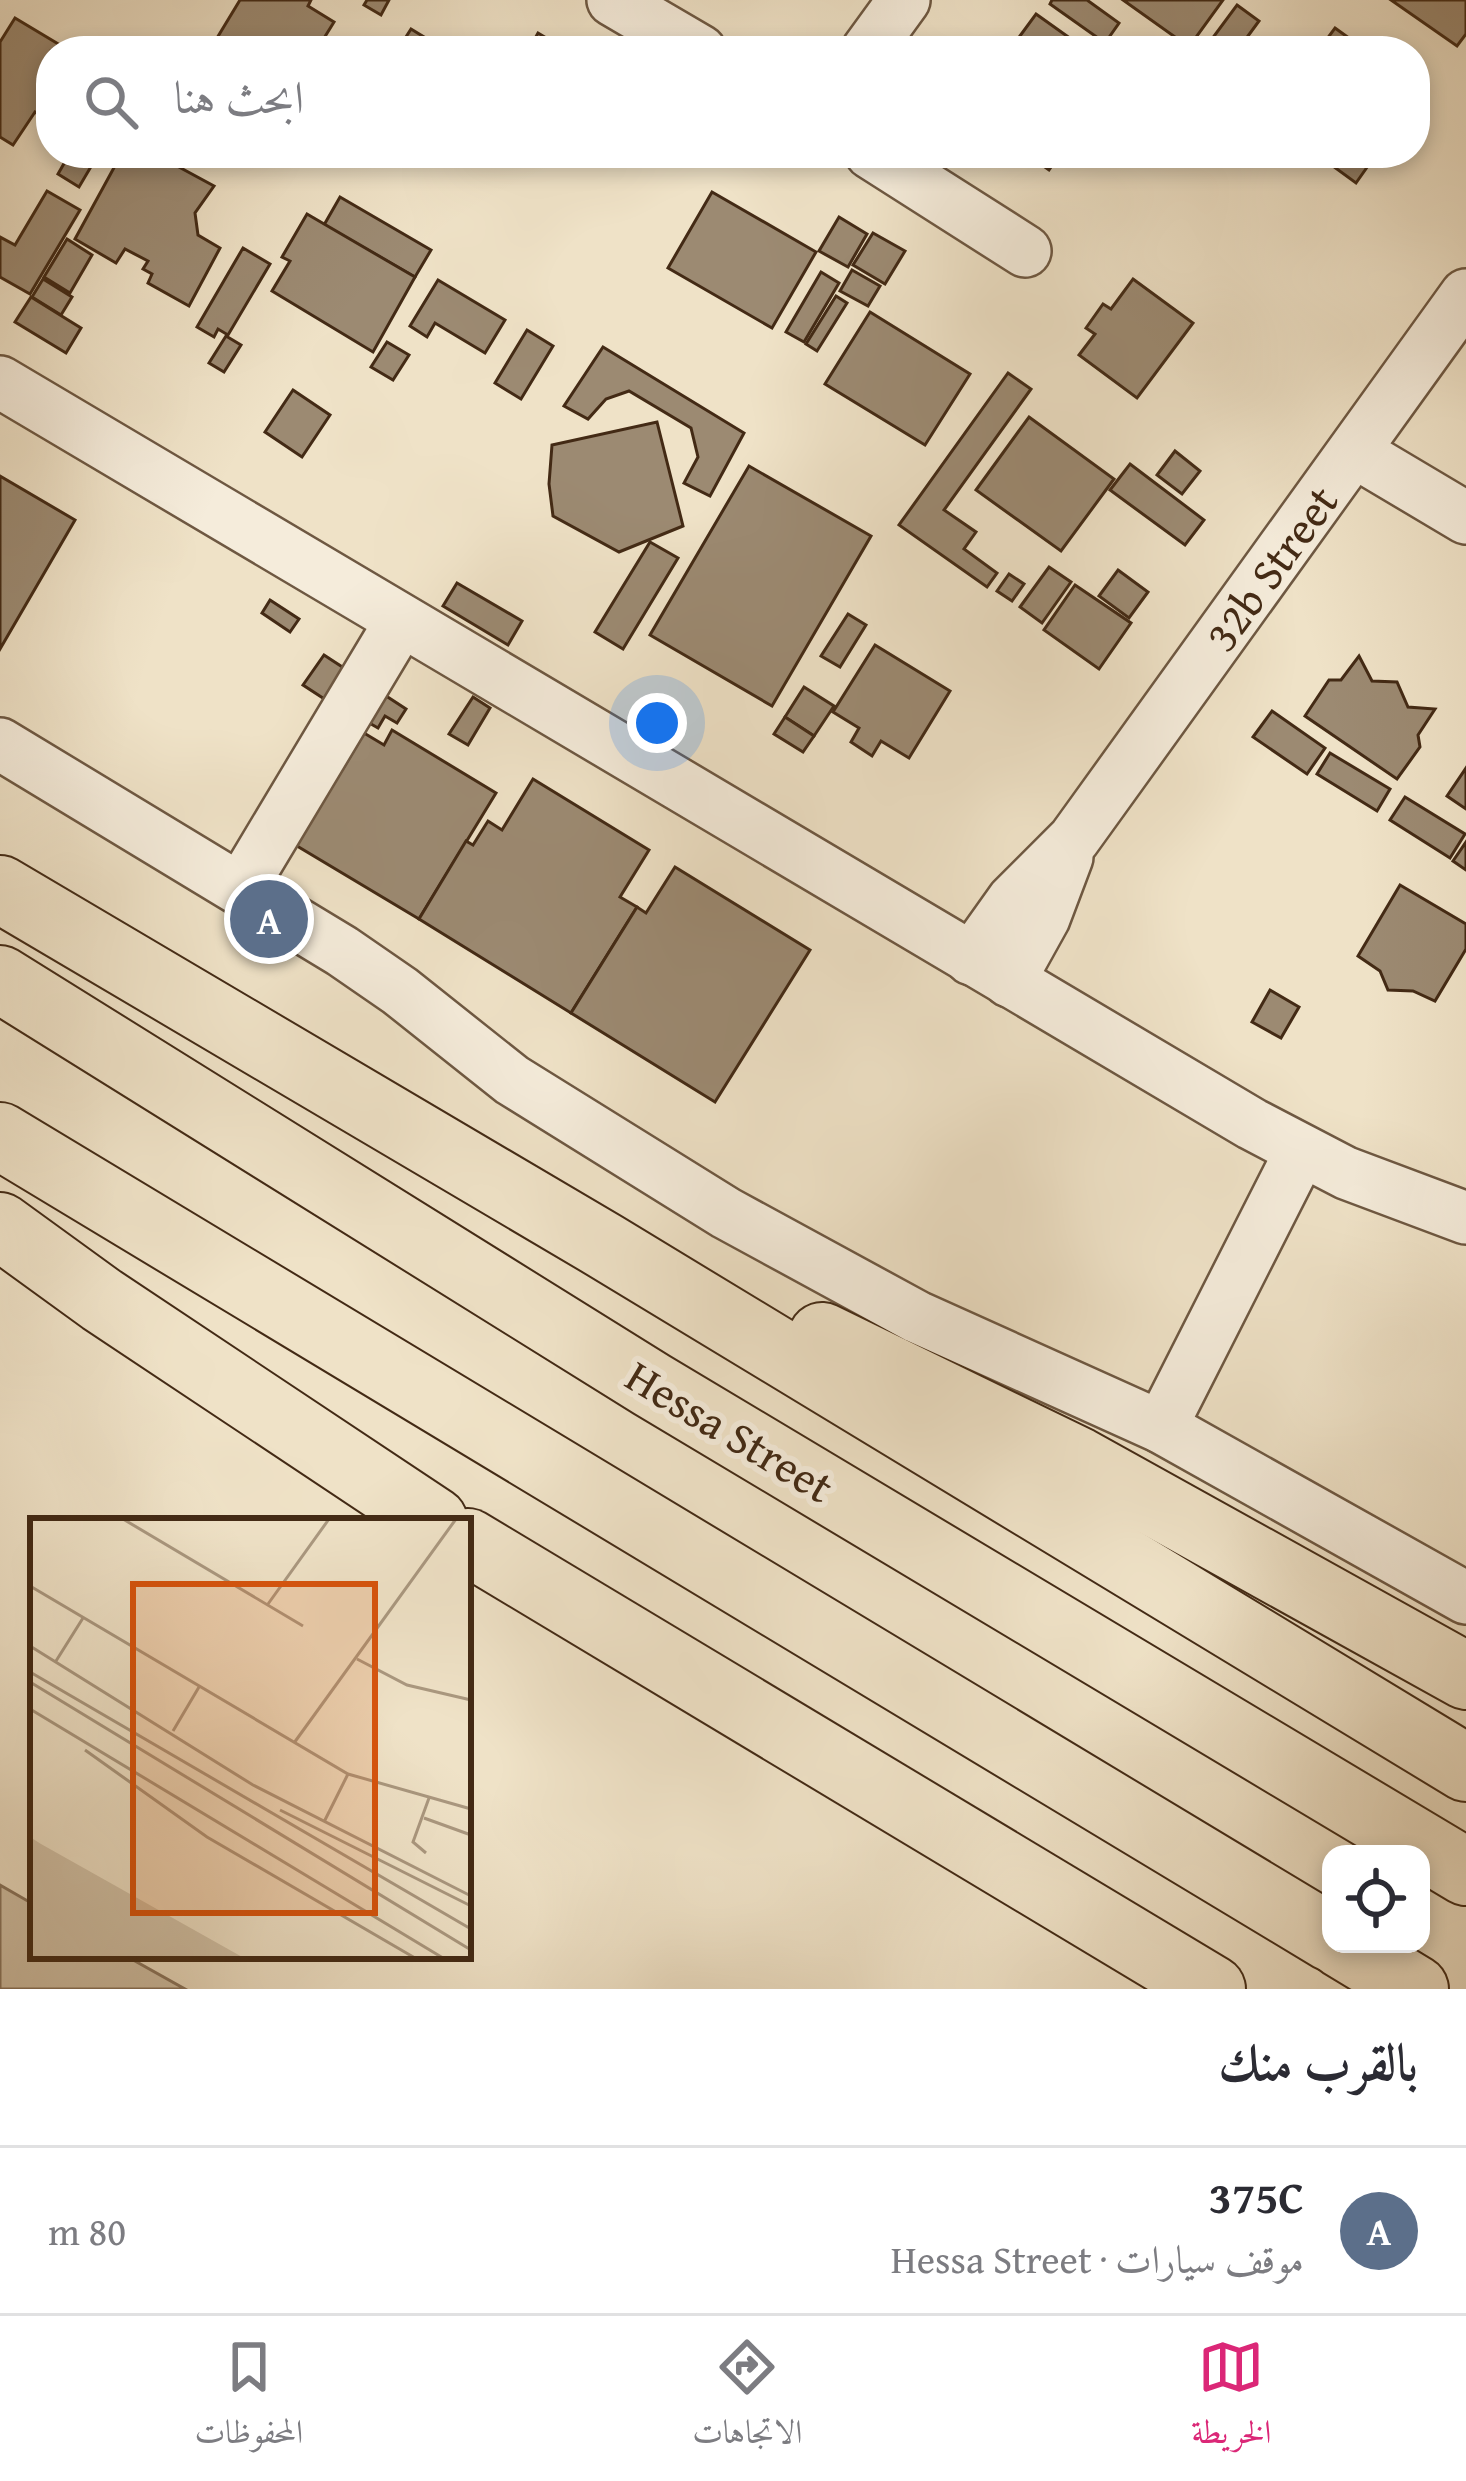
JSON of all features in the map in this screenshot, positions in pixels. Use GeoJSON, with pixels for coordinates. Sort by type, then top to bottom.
{"type":"FeatureCollection","features":[{"type":"Feature","properties":{"kind":"main road"},"geometry":{"type":"LineString","coordinates":[[0,889],[604,1246],[1466,1768]]}},
{"type":"Feature","properties":{"kind":"main road","name":"Hessa Street"},"geometry":{"type":"LineString","coordinates":[[0,979],[634,1374],[1466,1872]]}},
{"type":"Feature","properties":{"kind":"main road"},"geometry":{"type":"LineString","coordinates":[[0,1136],[1322,1933]]}},
{"type":"Feature","properties":{"kind":"main road"},"geometry":{"type":"LineString","coordinates":[[0,1226],[102,1300],[429,1518]]}},
{"type":"Feature","properties":{"kind":"main road"},"geometry":{"type":"LineString","coordinates":[[604,1246],[797,1324],[987,1413],[1466,1676]]}},
{"type":"Feature","properties":{"kind":"main road"},"geometry":{"type":"LineString","coordinates":[[471,1544],[1212,1989]]}},
{"type":"Feature","properties":{"kind":"main road"},"geometry":{"type":"LineString","coordinates":[[1356,1953],[1415,1989]]}},
{"type":"Feature","properties":{"kind":"street"},"geometry":{"type":"LineString","coordinates":[[613,0],[674,36]]}},
{"type":"Feature","properties":{"kind":"street"},"geometry":{"type":"LineString","coordinates":[[878,36],[904,0]]}},
{"type":"Feature","properties":{"kind":"street"},"geometry":{"type":"LineString","coordinates":[[895,168],[1025,251]]}},
{"type":"Feature","properties":{"kind":"street","name":"32b Street"},"geometry":{"type":"LineString","coordinates":[[990,970],[1013,900],[1074,839],[1466,296]]}},
{"type":"Feature","properties":{"kind":"street"},"geometry":{"type":"LineString","coordinates":[[0,382],[1301,1150],[1393,1192],[1466,1218]]}},
{"type":"Feature","properties":{"kind":"street"},"geometry":{"type":"LineString","coordinates":[[1355,452],[1466,518]]}},
{"type":"Feature","properties":{"kind":"street"},"geometry":{"type":"LineString","coordinates":[[241,888],[401,621]]}},
{"type":"Feature","properties":{"kind":"street"},"geometry":{"type":"LineString","coordinates":[[0,744],[241,888],[400,991],[551,1106],[726,1213],[916,1317],[1161,1427],[1466,1598]]}},
{"type":"Feature","properties":{"kind":"street"},"geometry":{"type":"LineString","coordinates":[[1161,1427],[1301,1150]]}},
{"type":"Feature","properties":{"kind":"shaded area"},"geometry":{"type":"Polygon","coordinates":[[[0,1885],[30,1902],[30,1959],[131,1959],[185,1989],[0,1989],[0,1885]]]}},
{"type":"Feature","properties":{"kind":"building"},"geometry":{"type":"Polygon","coordinates":[[[240,0],[311,0],[308,6],[334,22],[325,36],[218,36],[240,0]]]}},
{"type":"Feature","properties":{"kind":"building"},"geometry":{"type":"Polygon","coordinates":[[[367,0],[389,0],[381,15],[364,5],[367,0]]]}},
{"type":"Feature","properties":{"kind":"building"},"geometry":{"type":"Polygon","coordinates":[[[1052,0],[1087,0],[1119,23],[1110,36],[1095,36],[1050,4],[1052,0]]]}},
{"type":"Feature","properties":{"kind":"building"},"geometry":{"type":"Polygon","coordinates":[[[1123,0],[1223,0],[1197,36],[1174,36],[1123,0]]]}},
{"type":"Feature","properties":{"kind":"building"},"geometry":{"type":"Polygon","coordinates":[[[1391,0],[1466,0],[1466,34],[1457,46],[1391,0]]]}},
{"type":"Feature","properties":{"kind":"building"},"geometry":{"type":"Polygon","coordinates":[[[1237,5],[1259,21],[1248,36],[1214,36],[1237,5]]]}},
{"type":"Feature","properties":{"kind":"building"},"geometry":{"type":"Polygon","coordinates":[[[1036,14],[1067,36],[1020,36],[1036,14]]]}},
{"type":"Feature","properties":{"kind":"building"},"geometry":{"type":"Polygon","coordinates":[[[15,18],[45,36],[36,36],[36,113],[13,145],[0,137],[0,42],[15,18]]]}},
{"type":"Feature","properties":{"kind":"building"},"geometry":{"type":"Polygon","coordinates":[[[61,168],[90,168],[79,187],[58,174],[61,168]]]}},
{"type":"Feature","properties":{"kind":"building"},"geometry":{"type":"Polygon","coordinates":[[[114,168],[181,168],[214,186],[195,213],[198,235],[220,248],[189,306],[148,283],[152,274],[143,269],[148,261],[125,249],[116,263],[75,239],[114,168]]]}},
{"type":"Feature","properties":{"kind":"building"},"geometry":{"type":"Polygon","coordinates":[[[1336,168],[1366,168],[1356,183],[1336,168]]]}},
{"type":"Feature","properties":{"kind":"building"},"geometry":{"type":"Polygon","coordinates":[[[47,191],[80,210],[30,294],[0,277],[0,237],[15,245],[47,191]]]}},
{"type":"Feature","properties":{"kind":"building"},"geometry":{"type":"Polygon","coordinates":[[[712,192],[816,252],[772,328],[668,268],[712,192]]]}},
{"type":"Feature","properties":{"kind":"building"},"geometry":{"type":"Polygon","coordinates":[[[340,197],[431,250],[415,277],[324,225],[340,197]]]}},
{"type":"Feature","properties":{"kind":"building"},"geometry":{"type":"Polygon","coordinates":[[[307,214],[415,277],[373,352],[272,291],[290,261],[282,257],[307,214]]]}},
{"type":"Feature","properties":{"kind":"building"},"geometry":{"type":"Polygon","coordinates":[[[839,217],[867,234],[848,267],[819,251],[839,217]]]}},
{"type":"Feature","properties":{"kind":"building"},"geometry":{"type":"Polygon","coordinates":[[[873,233],[905,251],[885,284],[853,265],[873,233]]]}},
{"type":"Feature","properties":{"kind":"building"},"geometry":{"type":"Polygon","coordinates":[[[67,239],[92,255],[70,293],[44,277],[67,239]]]}},
{"type":"Feature","properties":{"kind":"building"},"geometry":{"type":"Polygon","coordinates":[[[243,248],[270,264],[228,335],[218,329],[214,337],[197,327],[243,248]]]}},
{"type":"Feature","properties":{"kind":"building"},"geometry":{"type":"Polygon","coordinates":[[[852,270],[880,286],[868,306],[840,291],[852,270]]]}},
{"type":"Feature","properties":{"kind":"building"},"geometry":{"type":"Polygon","coordinates":[[[821,272],[839,283],[804,342],[786,332],[821,272]]]}},
{"type":"Feature","properties":{"kind":"building"},"geometry":{"type":"Polygon","coordinates":[[[43,279],[72,297],[61,315],[32,297],[43,279]]]}},
{"type":"Feature","properties":{"kind":"building"},"geometry":{"type":"Polygon","coordinates":[[[1133,279],[1193,323],[1137,398],[1079,355],[1095,334],[1086,328],[1103,304],[1111,309],[1133,279]]]}},
{"type":"Feature","properties":{"kind":"building"},"geometry":{"type":"Polygon","coordinates":[[[438,280],[505,320],[485,353],[435,323],[427,337],[410,326],[438,280]]]}},
{"type":"Feature","properties":{"kind":"building"},"geometry":{"type":"Polygon","coordinates":[[[836,296],[847,303],[817,351],[806,344],[836,296]]]}},
{"type":"Feature","properties":{"kind":"building"},"geometry":{"type":"Polygon","coordinates":[[[31,297],[81,328],[66,353],[15,322],[31,297]]]}},
{"type":"Feature","properties":{"kind":"building"},"geometry":{"type":"Polygon","coordinates":[[[870,312],[970,374],[925,445],[825,384],[870,312]]]}},
{"type":"Feature","properties":{"kind":"building"},"geometry":{"type":"Polygon","coordinates":[[[527,330],[553,346],[521,399],[495,383],[527,330]]]}},
{"type":"Feature","properties":{"kind":"building"},"geometry":{"type":"Polygon","coordinates":[[[226,336],[241,345],[224,372],[209,363],[226,336]]]}},
{"type":"Feature","properties":{"kind":"building"},"geometry":{"type":"Polygon","coordinates":[[[387,342],[409,355],[393,380],[371,367],[387,342]]]}},
{"type":"Feature","properties":{"kind":"building"},"geometry":{"type":"Polygon","coordinates":[[[603,347],[744,433],[710,496],[684,483],[698,457],[691,428],[629,391],[606,399],[588,419],[564,406],[603,347]]]}},
{"type":"Feature","properties":{"kind":"building"},"geometry":{"type":"Polygon","coordinates":[[[1008,373],[1031,389],[944,510],[976,532],[964,549],[997,573],[987,587],[899,525],[1008,373]]]}},
{"type":"Feature","properties":{"kind":"building"},"geometry":{"type":"Polygon","coordinates":[[[293,390],[330,415],[302,457],[265,432],[293,390]]]}},
{"type":"Feature","properties":{"kind":"building"},"geometry":{"type":"Polygon","coordinates":[[[1029,417],[1114,479],[1061,551],[976,490],[1029,417]]]}},
{"type":"Feature","properties":{"kind":"building"},"geometry":{"type":"Polygon","coordinates":[[[657,422],[683,526],[619,552],[553,516],[552,445],[657,422]]]}},
{"type":"Feature","properties":{"kind":"building"},"geometry":{"type":"Polygon","coordinates":[[[1175,451],[1200,471],[1182,494],[1157,475],[1175,451]]]}},
{"type":"Feature","properties":{"kind":"building"},"geometry":{"type":"Polygon","coordinates":[[[1130,464],[1204,520],[1185,545],[1110,490],[1130,464]]]}},
{"type":"Feature","properties":{"kind":"building"},"geometry":{"type":"Polygon","coordinates":[[[749,466],[871,536],[772,706],[650,635],[749,466]]]}},
{"type":"Feature","properties":{"kind":"building"},"geometry":{"type":"Polygon","coordinates":[[[0,476],[75,520],[0,649],[0,476]]]}},
{"type":"Feature","properties":{"kind":"building"},"geometry":{"type":"Polygon","coordinates":[[[650,542],[678,558],[623,649],[595,632],[650,542]]]}},
{"type":"Feature","properties":{"kind":"building"},"geometry":{"type":"Polygon","coordinates":[[[1049,567],[1071,582],[1042,623],[1020,607],[1049,567]]]}},
{"type":"Feature","properties":{"kind":"building"},"geometry":{"type":"Polygon","coordinates":[[[1118,570],[1148,592],[1129,618],[1099,596],[1118,570]]]}},
{"type":"Feature","properties":{"kind":"building"},"geometry":{"type":"Polygon","coordinates":[[[1009,574],[1024,584],[1012,601],[997,591],[1009,574]]]}},
{"type":"Feature","properties":{"kind":"building"},"geometry":{"type":"Polygon","coordinates":[[[457,583],[522,621],[508,645],[443,606],[457,583]]]}},
{"type":"Feature","properties":{"kind":"building"},"geometry":{"type":"Polygon","coordinates":[[[1075,585],[1131,623],[1099,669],[1044,630],[1075,585]]]}},
{"type":"Feature","properties":{"kind":"building"},"geometry":{"type":"Polygon","coordinates":[[[270,600],[299,619],[290,632],[262,613],[270,600]]]}},
{"type":"Feature","properties":{"kind":"building"},"geometry":{"type":"Polygon","coordinates":[[[848,614],[866,625],[840,667],[821,656],[848,614]]]}},
{"type":"Feature","properties":{"kind":"building"},"geometry":{"type":"Polygon","coordinates":[[[875,645],[950,691],[909,758],[881,741],[872,756],[851,742],[859,728],[833,712],[875,645]]]}},
{"type":"Feature","properties":{"kind":"building"},"geometry":{"type":"Polygon","coordinates":[[[324,655],[353,674],[332,704],[303,685],[324,655]]]}},
{"type":"Feature","properties":{"kind":"building"},"geometry":{"type":"Polygon","coordinates":[[[1359,656],[1372,681],[1397,682],[1408,707],[1435,709],[1418,735],[1420,747],[1397,779],[1305,716],[1329,680],[1341,680],[1359,656]]]}},
{"type":"Feature","properties":{"kind":"building"},"geometry":{"type":"Polygon","coordinates":[[[804,687],[834,706],[814,736],[785,717],[804,687]]]}},
{"type":"Feature","properties":{"kind":"building"},"geometry":{"type":"Polygon","coordinates":[[[377,690],[406,709],[397,723],[385,716],[378,728],[359,717],[377,690]]]}},
{"type":"Feature","properties":{"kind":"building"},"geometry":{"type":"Polygon","coordinates":[[[473,697],[490,708],[468,745],[449,734],[473,697]]]}},
{"type":"Feature","properties":{"kind":"building"},"geometry":{"type":"Polygon","coordinates":[[[1272,711],[1325,748],[1307,774],[1253,737],[1272,711]]]}},
{"type":"Feature","properties":{"kind":"building"},"geometry":{"type":"Polygon","coordinates":[[[785,717],[814,736],[803,752],[774,734],[785,717]]]}},
{"type":"Feature","properties":{"kind":"building"},"geometry":{"type":"Polygon","coordinates":[[[392,730],[496,793],[419,919],[282,837],[329,762],[342,770],[364,733],[384,745],[392,730]]]}},
{"type":"Feature","properties":{"kind":"building"},"geometry":{"type":"Polygon","coordinates":[[[1330,753],[1390,789],[1377,811],[1317,774],[1330,753]]]}},
{"type":"Feature","properties":{"kind":"building"},"geometry":{"type":"Polygon","coordinates":[[[1466,768],[1466,809],[1447,796],[1466,768]]]}},
{"type":"Feature","properties":{"kind":"building"},"geometry":{"type":"Polygon","coordinates":[[[533,779],[649,850],[620,897],[637,907],[571,1013],[419,919],[466,841],[473,845],[488,821],[502,830],[533,779]]]}},
{"type":"Feature","properties":{"kind":"building"},"geometry":{"type":"Polygon","coordinates":[[[1405,797],[1465,834],[1450,858],[1390,820],[1405,797]]]}},
{"type":"Feature","properties":{"kind":"building"},"geometry":{"type":"Polygon","coordinates":[[[1466,842],[1466,870],[1453,861],[1466,842]]]}},
{"type":"Feature","properties":{"kind":"building"},"geometry":{"type":"Polygon","coordinates":[[[675,867],[810,950],[715,1102],[571,1013],[637,907],[646,913],[675,867]]]}},
{"type":"Feature","properties":{"kind":"building"},"geometry":{"type":"Polygon","coordinates":[[[1400,885],[1466,924],[1466,949],[1435,1001],[1413,991],[1388,990],[1380,971],[1358,956],[1400,885]]]}},
{"type":"Feature","properties":{"kind":"building"},"geometry":{"type":"Polygon","coordinates":[[[1270,990],[1299,1007],[1281,1038],[1252,1022],[1270,990]]]}},
{"type":"Feature","properties":{"kind":"place","name":"375C"},"geometry":{"type":"Point","coordinates":[269,919]}}]}
